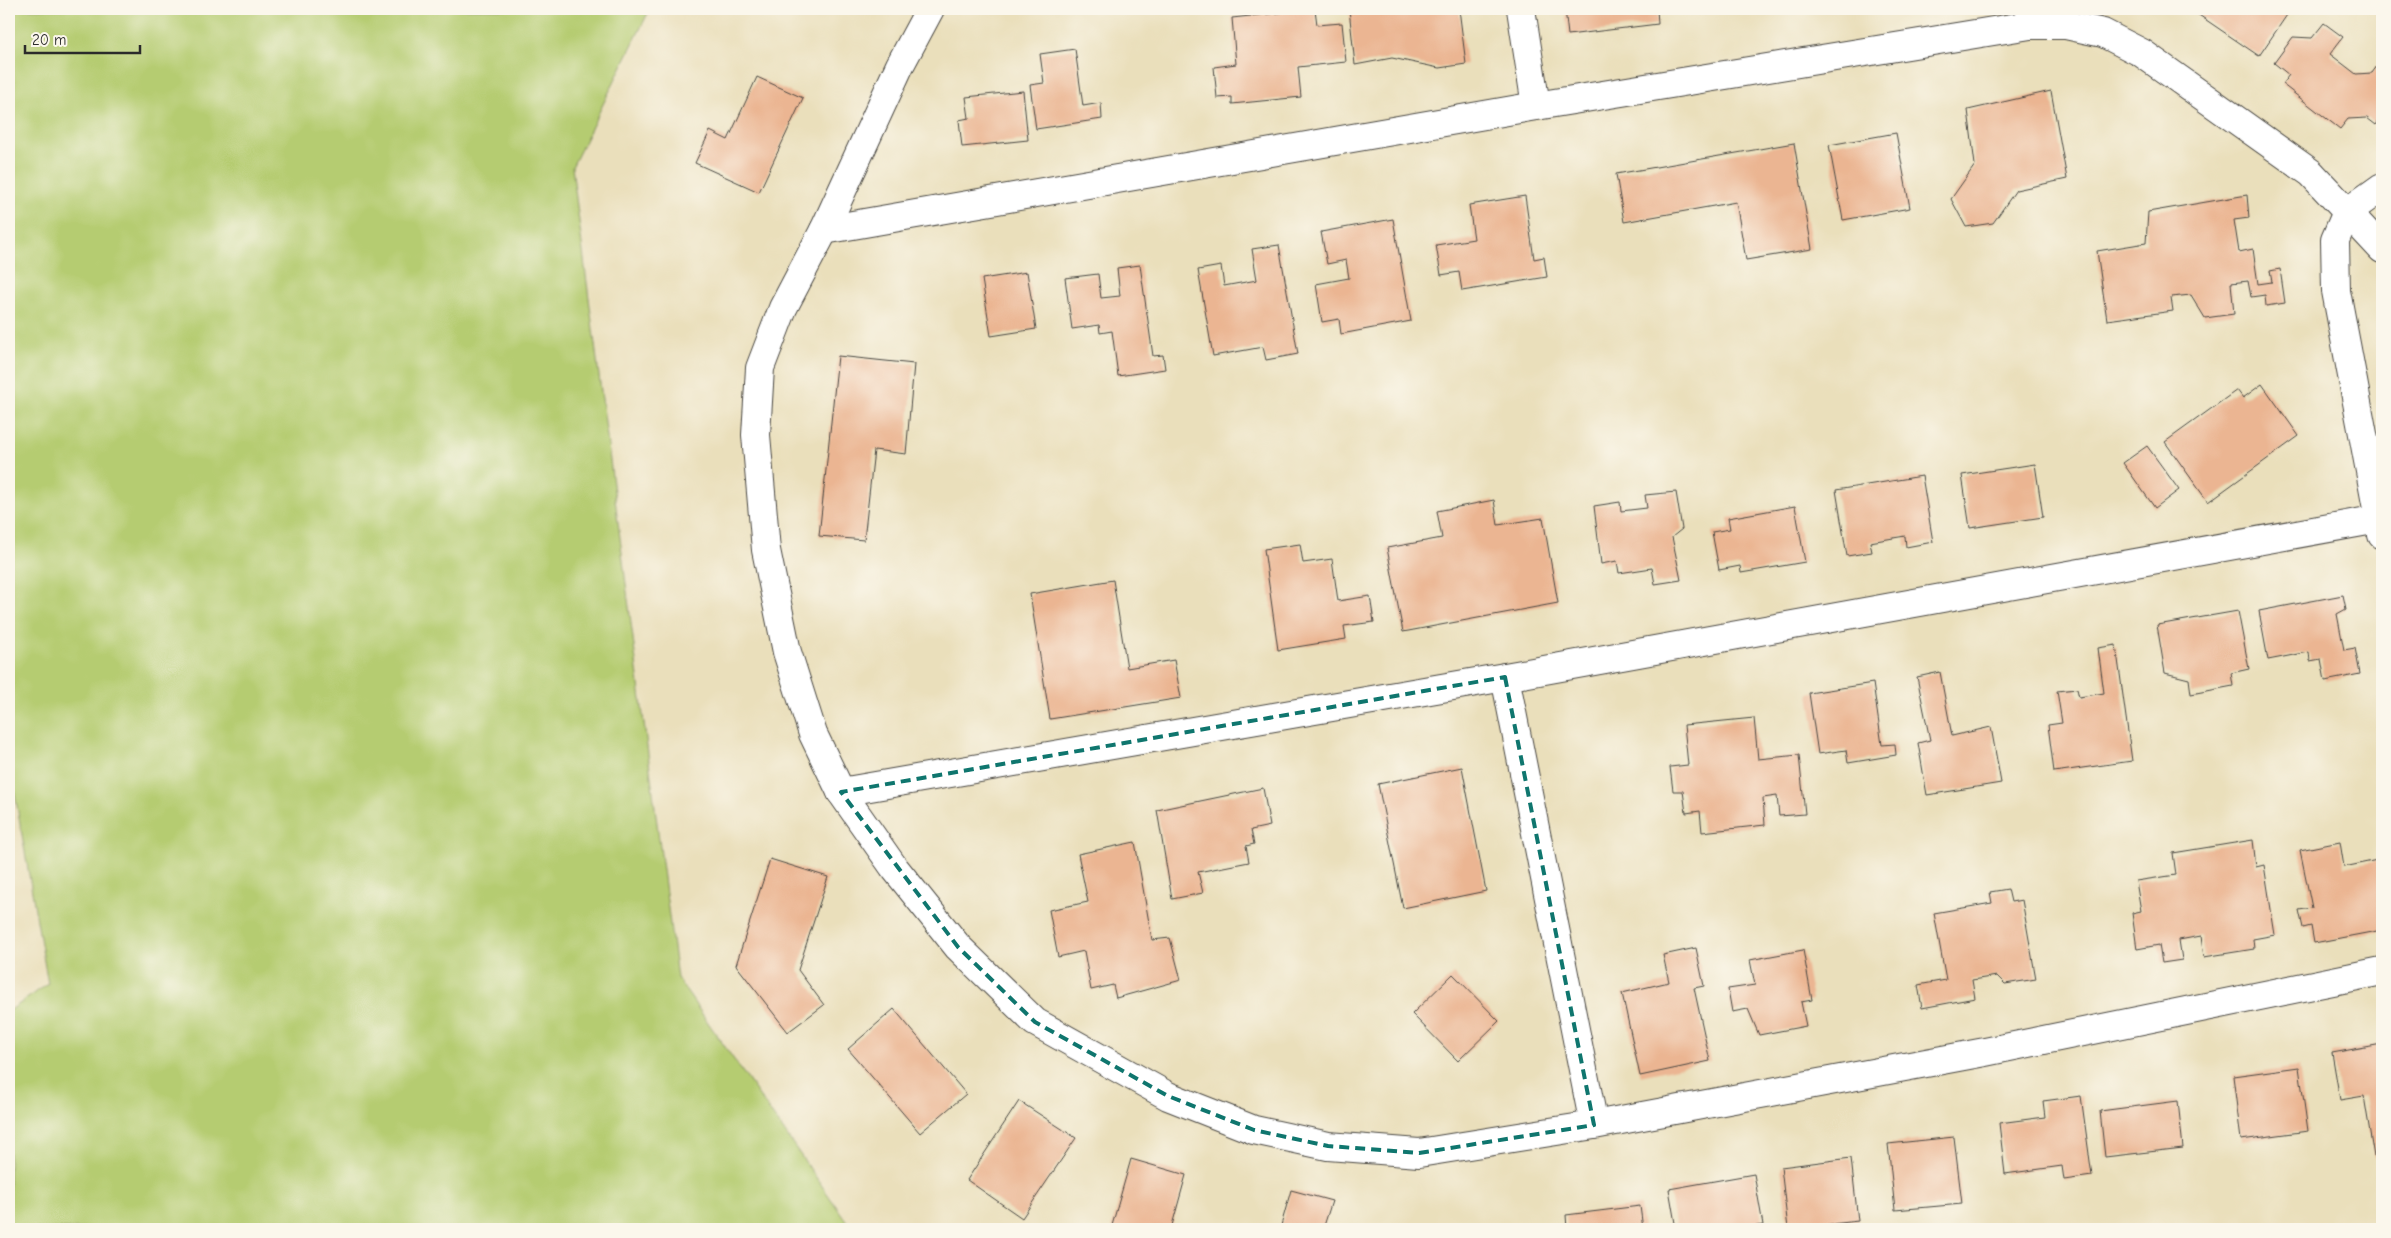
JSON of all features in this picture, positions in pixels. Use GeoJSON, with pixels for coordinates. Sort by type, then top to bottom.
{"type":"FeatureCollection","features":[{"type":"Feature","properties":{"kind":"street"},"geometry":{"type":"LineString","coordinates":[[930,9],[900,65],[824,230],[783,308],[760,368],[756,435],[766,550],[788,652],[813,734],[841,792],[893,866],[958,947],[1035,1022],[1168,1096],[1254,1130],[1328,1146],[1419,1153],[1594,1125],[1985,1052],[2382,971]]}},
{"type":"Feature","properties":{"kind":"street"},"geometry":{"type":"LineString","coordinates":[[1520,9],[1536,106]]}},
{"type":"Feature","properties":{"kind":"street"},"geometry":{"type":"LineString","coordinates":[[824,230],[1536,106],[2030,25],[2066,25],[2103,34],[2142,53],[2312,173],[2382,249]]}},
{"type":"Feature","properties":{"kind":"street"},"geometry":{"type":"LineString","coordinates":[[841,792],[2381,528],[2336,291],[2335,240],[2346,212],[2382,187]]}},
{"type":"Feature","properties":{"kind":"street"},"geometry":{"type":"LineString","coordinates":[[1505,677],[1594,1125]]}},
{"type":"Feature","properties":{"kind":"highlighted area"},"geometry":{"type":"Polygon","coordinates":[[[1505,677],[1594,1125],[1419,1153],[1328,1146],[1254,1130],[1168,1096],[1035,1022],[958,947],[841,792],[1505,677]]]}},
{"type":"Feature","properties":{"kind":"green space"},"geometry":{"type":"Polygon","coordinates":[[[9,9],[650,9],[572,167],[677,978],[852,1229],[9,1229],[9,1011],[48,984],[9,760],[9,9]]]}},
{"type":"Feature","properties":{"kind":"building"},"geometry":{"type":"Polygon","coordinates":[[[1295,9],[1315,9],[1317,25],[1342,23],[1346,62],[1298,67],[1301,97],[1232,104],[1232,97],[1217,98],[1214,67],[1236,64],[1232,18],[1296,11],[1295,9]]]}},
{"type":"Feature","properties":{"kind":"building"},"geometry":{"type":"Polygon","coordinates":[[[1349,9],[1459,9],[1466,64],[1439,68],[1392,58],[1355,65],[1349,9]]]}},
{"type":"Feature","properties":{"kind":"building"},"geometry":{"type":"Polygon","coordinates":[[[1565,9],[1657,9],[1658,24],[1568,35],[1565,9]]]}},
{"type":"Feature","properties":{"kind":"building"},"geometry":{"type":"Polygon","coordinates":[[[2190,9],[2291,9],[2259,56],[2190,9]]]}},
{"type":"Feature","properties":{"kind":"building"},"geometry":{"type":"Polygon","coordinates":[[[2324,23],[2343,37],[2330,54],[2356,74],[2372,73],[2382,59],[2382,117],[2376,125],[2367,118],[2348,119],[2340,129],[2282,84],[2289,75],[2274,63],[2293,37],[2312,38],[2324,23]]]}},
{"type":"Feature","properties":{"kind":"building"},"geometry":{"type":"Polygon","coordinates":[[[1075,49],[1083,106],[1101,103],[1102,119],[1036,129],[1030,85],[1044,83],[1040,54],[1075,49]]]}},
{"type":"Feature","properties":{"kind":"building"},"geometry":{"type":"Polygon","coordinates":[[[757,77],[803,98],[759,192],[695,163],[710,131],[728,140],[757,77]]]}},
{"type":"Feature","properties":{"kind":"building"},"geometry":{"type":"Polygon","coordinates":[[[1023,91],[1028,140],[962,147],[959,120],[969,118],[966,97],[1023,91]]]}},
{"type":"Feature","properties":{"kind":"building"},"geometry":{"type":"Polygon","coordinates":[[[2051,91],[2067,179],[2016,190],[1993,223],[1966,227],[1951,199],[1975,165],[1968,110],[2051,91]]]}},
{"type":"Feature","properties":{"kind":"building"},"geometry":{"type":"Polygon","coordinates":[[[1896,133],[1910,208],[1843,220],[1829,145],[1896,133]]]}},
{"type":"Feature","properties":{"kind":"building"},"geometry":{"type":"Polygon","coordinates":[[[1794,143],[1812,249],[1746,260],[1736,202],[1624,222],[1616,174],[1794,143]]]}},
{"type":"Feature","properties":{"kind":"building"},"geometry":{"type":"Polygon","coordinates":[[[2247,195],[2249,218],[2234,220],[2239,252],[2253,249],[2258,284],[2272,282],[2270,271],[2280,269],[2285,303],[2266,306],[2265,295],[2251,297],[2248,281],[2231,283],[2234,314],[2205,318],[2191,295],[2171,297],[2173,311],[2107,320],[2097,251],[2146,243],[2148,212],[2247,195]]]}},
{"type":"Feature","properties":{"kind":"building"},"geometry":{"type":"Polygon","coordinates":[[[1525,196],[1534,259],[1544,257],[1547,277],[1462,291],[1459,272],[1441,275],[1436,245],[1474,239],[1469,205],[1525,196]]]}},
{"type":"Feature","properties":{"kind":"building"},"geometry":{"type":"Polygon","coordinates":[[[1393,219],[1411,321],[1341,334],[1339,319],[1322,322],[1316,284],[1349,278],[1346,260],[1327,264],[1321,232],[1393,219]]]}},
{"type":"Feature","properties":{"kind":"building"},"geometry":{"type":"Polygon","coordinates":[[[1279,245],[1298,354],[1266,360],[1263,347],[1213,356],[1198,270],[1221,266],[1224,286],[1257,280],[1252,249],[1279,245]]]}},
{"type":"Feature","properties":{"kind":"building"},"geometry":{"type":"Polygon","coordinates":[[[1140,265],[1153,356],[1163,355],[1165,369],[1118,376],[1112,331],[1100,333],[1099,325],[1072,329],[1065,278],[1098,274],[1101,298],[1120,296],[1117,268],[1140,265]]]}},
{"type":"Feature","properties":{"kind":"building"},"geometry":{"type":"Polygon","coordinates":[[[1027,272],[1036,329],[991,336],[982,279],[1027,272]]]}},
{"type":"Feature","properties":{"kind":"building"},"geometry":{"type":"Polygon","coordinates":[[[838,356],[914,364],[906,454],[874,450],[864,540],[819,536],[838,356]]]}},
{"type":"Feature","properties":{"kind":"building"},"geometry":{"type":"Polygon","coordinates":[[[2262,384],[2299,436],[2208,502],[2165,442],[2237,390],[2243,398],[2262,384]]]}},
{"type":"Feature","properties":{"kind":"building"},"geometry":{"type":"Polygon","coordinates":[[[2147,446],[2179,490],[2155,508],[2123,463],[2147,446]]]}},
{"type":"Feature","properties":{"kind":"building"},"geometry":{"type":"Polygon","coordinates":[[[2035,464],[2043,517],[1970,528],[1962,475],[2035,464]]]}},
{"type":"Feature","properties":{"kind":"building"},"geometry":{"type":"Polygon","coordinates":[[[1922,476],[1933,542],[1906,547],[1905,536],[1870,542],[1872,552],[1847,556],[1836,490],[1922,476]]]}},
{"type":"Feature","properties":{"kind":"building"},"geometry":{"type":"Polygon","coordinates":[[[1676,492],[1682,529],[1672,537],[1681,580],[1655,584],[1652,568],[1619,573],[1617,561],[1601,564],[1594,506],[1620,502],[1621,511],[1647,508],[1645,495],[1676,492]]]}},
{"type":"Feature","properties":{"kind":"building"},"geometry":{"type":"Polygon","coordinates":[[[1494,500],[1498,525],[1543,518],[1558,603],[1403,632],[1387,548],[1442,538],[1437,511],[1494,500]]]}},
{"type":"Feature","properties":{"kind":"building"},"geometry":{"type":"Polygon","coordinates":[[[1795,506],[1805,562],[1741,573],[1740,566],[1719,570],[1712,532],[1730,529],[1728,518],[1795,506]]]}},
{"type":"Feature","properties":{"kind":"building"},"geometry":{"type":"Polygon","coordinates":[[[1300,544],[1303,563],[1332,559],[1338,601],[1370,596],[1374,622],[1344,626],[1346,639],[1278,650],[1264,549],[1300,544]]]}},
{"type":"Feature","properties":{"kind":"building"},"geometry":{"type":"Polygon","coordinates":[[[1113,580],[1127,668],[1174,660],[1181,698],[1050,719],[1030,594],[1113,580]]]}},
{"type":"Feature","properties":{"kind":"building"},"geometry":{"type":"Polygon","coordinates":[[[2343,595],[2346,609],[2337,614],[2344,650],[2355,648],[2360,674],[2325,681],[2321,659],[2310,661],[2309,652],[2268,660],[2259,611],[2343,595]]]}},
{"type":"Feature","properties":{"kind":"building"},"geometry":{"type":"Polygon","coordinates":[[[2238,611],[2249,669],[2231,673],[2233,686],[2191,694],[2189,679],[2165,673],[2157,625],[2238,611]]]}},
{"type":"Feature","properties":{"kind":"building"},"geometry":{"type":"Polygon","coordinates":[[[2116,645],[2132,761],[2054,772],[2048,725],[2062,723],[2057,691],[2077,689],[2079,697],[2104,693],[2098,648],[2116,645]]]}},
{"type":"Feature","properties":{"kind":"building"},"geometry":{"type":"Polygon","coordinates":[[[1940,672],[1952,736],[1991,727],[2001,783],[1927,795],[1918,743],[1930,740],[1917,677],[1940,672]]]}},
{"type":"Feature","properties":{"kind":"building"},"geometry":{"type":"Polygon","coordinates":[[[1873,683],[1882,745],[1895,744],[1896,755],[1848,763],[1846,750],[1818,754],[1809,693],[1873,683]]]}},
{"type":"Feature","properties":{"kind":"building"},"geometry":{"type":"Polygon","coordinates":[[[1754,718],[1758,759],[1799,755],[1805,814],[1779,816],[1777,796],[1763,798],[1765,825],[1702,832],[1700,811],[1686,813],[1683,791],[1673,791],[1670,767],[1688,765],[1684,725],[1754,718]]]}},
{"type":"Feature","properties":{"kind":"building"},"geometry":{"type":"Polygon","coordinates":[[[1462,767],[1486,891],[1403,908],[1378,784],[1462,767]]]}},
{"type":"Feature","properties":{"kind":"building"},"geometry":{"type":"Polygon","coordinates":[[[1263,788],[1270,826],[1251,830],[1254,844],[1246,846],[1249,862],[1198,872],[1203,893],[1172,899],[1157,810],[1263,788]]]}},
{"type":"Feature","properties":{"kind":"building"},"geometry":{"type":"Polygon","coordinates":[[[2253,840],[2256,867],[2264,865],[2275,935],[2253,939],[2254,949],[2204,957],[2201,936],[2179,940],[2182,960],[2162,963],[2159,945],[2137,949],[2132,913],[2141,911],[2136,881],[2176,875],[2173,853],[2253,840]]]}},
{"type":"Feature","properties":{"kind":"building"},"geometry":{"type":"Polygon","coordinates":[[[1135,842],[1152,940],[1170,938],[1181,980],[1116,998],[1113,985],[1091,990],[1084,951],[1058,957],[1049,910],[1088,902],[1078,854],[1135,842]]]}},
{"type":"Feature","properties":{"kind":"building"},"geometry":{"type":"Polygon","coordinates":[[[2340,842],[2344,867],[2382,859],[2382,930],[2314,943],[2311,926],[2303,928],[2299,910],[2312,908],[2300,850],[2340,842]]]}},
{"type":"Feature","properties":{"kind":"building"},"geometry":{"type":"Polygon","coordinates":[[[770,859],[828,877],[798,970],[824,1005],[788,1032],[736,965],[770,859]]]}},
{"type":"Feature","properties":{"kind":"building"},"geometry":{"type":"Polygon","coordinates":[[[2008,889],[2011,902],[2022,900],[2036,979],[2005,984],[1997,976],[1972,980],[1975,998],[1922,1008],[1918,985],[1946,980],[1934,913],[1992,903],[1990,892],[2008,889]]]}},
{"type":"Feature","properties":{"kind":"building"},"geometry":{"type":"Polygon","coordinates":[[[1696,948],[1704,986],[1694,988],[1710,1061],[1640,1076],[1622,993],[1669,982],[1663,955],[1696,948]]]}},
{"type":"Feature","properties":{"kind":"building"},"geometry":{"type":"Polygon","coordinates":[[[1803,950],[1812,1000],[1801,1002],[1806,1026],[1759,1035],[1748,1009],[1732,1012],[1728,989],[1755,985],[1750,960],[1803,950]]]}},
{"type":"Feature","properties":{"kind":"building"},"geometry":{"type":"Polygon","coordinates":[[[1453,974],[1499,1021],[1458,1061],[1412,1014],[1453,974]]]}},
{"type":"Feature","properties":{"kind":"building"},"geometry":{"type":"Polygon","coordinates":[[[894,1009],[966,1094],[920,1133],[848,1049],[894,1009]]]}},
{"type":"Feature","properties":{"kind":"building"},"geometry":{"type":"Polygon","coordinates":[[[2382,1044],[2382,1156],[2374,1157],[2364,1096],[2340,1100],[2332,1053],[2382,1044]]]}},
{"type":"Feature","properties":{"kind":"building"},"geometry":{"type":"Polygon","coordinates":[[[2299,1067],[2308,1131],[2241,1140],[2233,1076],[2299,1067]]]}},
{"type":"Feature","properties":{"kind":"building"},"geometry":{"type":"Polygon","coordinates":[[[2081,1096],[2092,1176],[2064,1180],[2062,1166],[2005,1174],[1999,1123],[2045,1117],[2043,1101],[2081,1096]]]}},
{"type":"Feature","properties":{"kind":"building"},"geometry":{"type":"Polygon","coordinates":[[[1019,1101],[1076,1138],[1022,1218],[967,1180],[1019,1101]]]}},
{"type":"Feature","properties":{"kind":"building"},"geometry":{"type":"Polygon","coordinates":[[[2178,1101],[2183,1148],[2105,1157],[2100,1111],[2178,1101]]]}},
{"type":"Feature","properties":{"kind":"building"},"geometry":{"type":"Polygon","coordinates":[[[1954,1137],[1962,1204],[1895,1210],[1888,1144],[1954,1137]]]}},
{"type":"Feature","properties":{"kind":"building"},"geometry":{"type":"Polygon","coordinates":[[[1851,1158],[1858,1221],[1788,1229],[1781,1167],[1851,1158]]]}},
{"type":"Feature","properties":{"kind":"building"},"geometry":{"type":"Polygon","coordinates":[[[1131,1159],[1186,1175],[1171,1229],[1111,1229],[1131,1159]]]}},
{"type":"Feature","properties":{"kind":"building"},"geometry":{"type":"Polygon","coordinates":[[[1754,1174],[1763,1225],[1752,1227],[1752,1229],[1676,1229],[1669,1189],[1754,1174]]]}},
{"type":"Feature","properties":{"kind":"building"},"geometry":{"type":"Polygon","coordinates":[[[1291,1190],[1332,1201],[1323,1229],[1280,1229],[1291,1190]]]}},
{"type":"Feature","properties":{"kind":"building"},"geometry":{"type":"Polygon","coordinates":[[[1640,1206],[1643,1229],[1567,1229],[1566,1215],[1640,1206]]]}}]}
